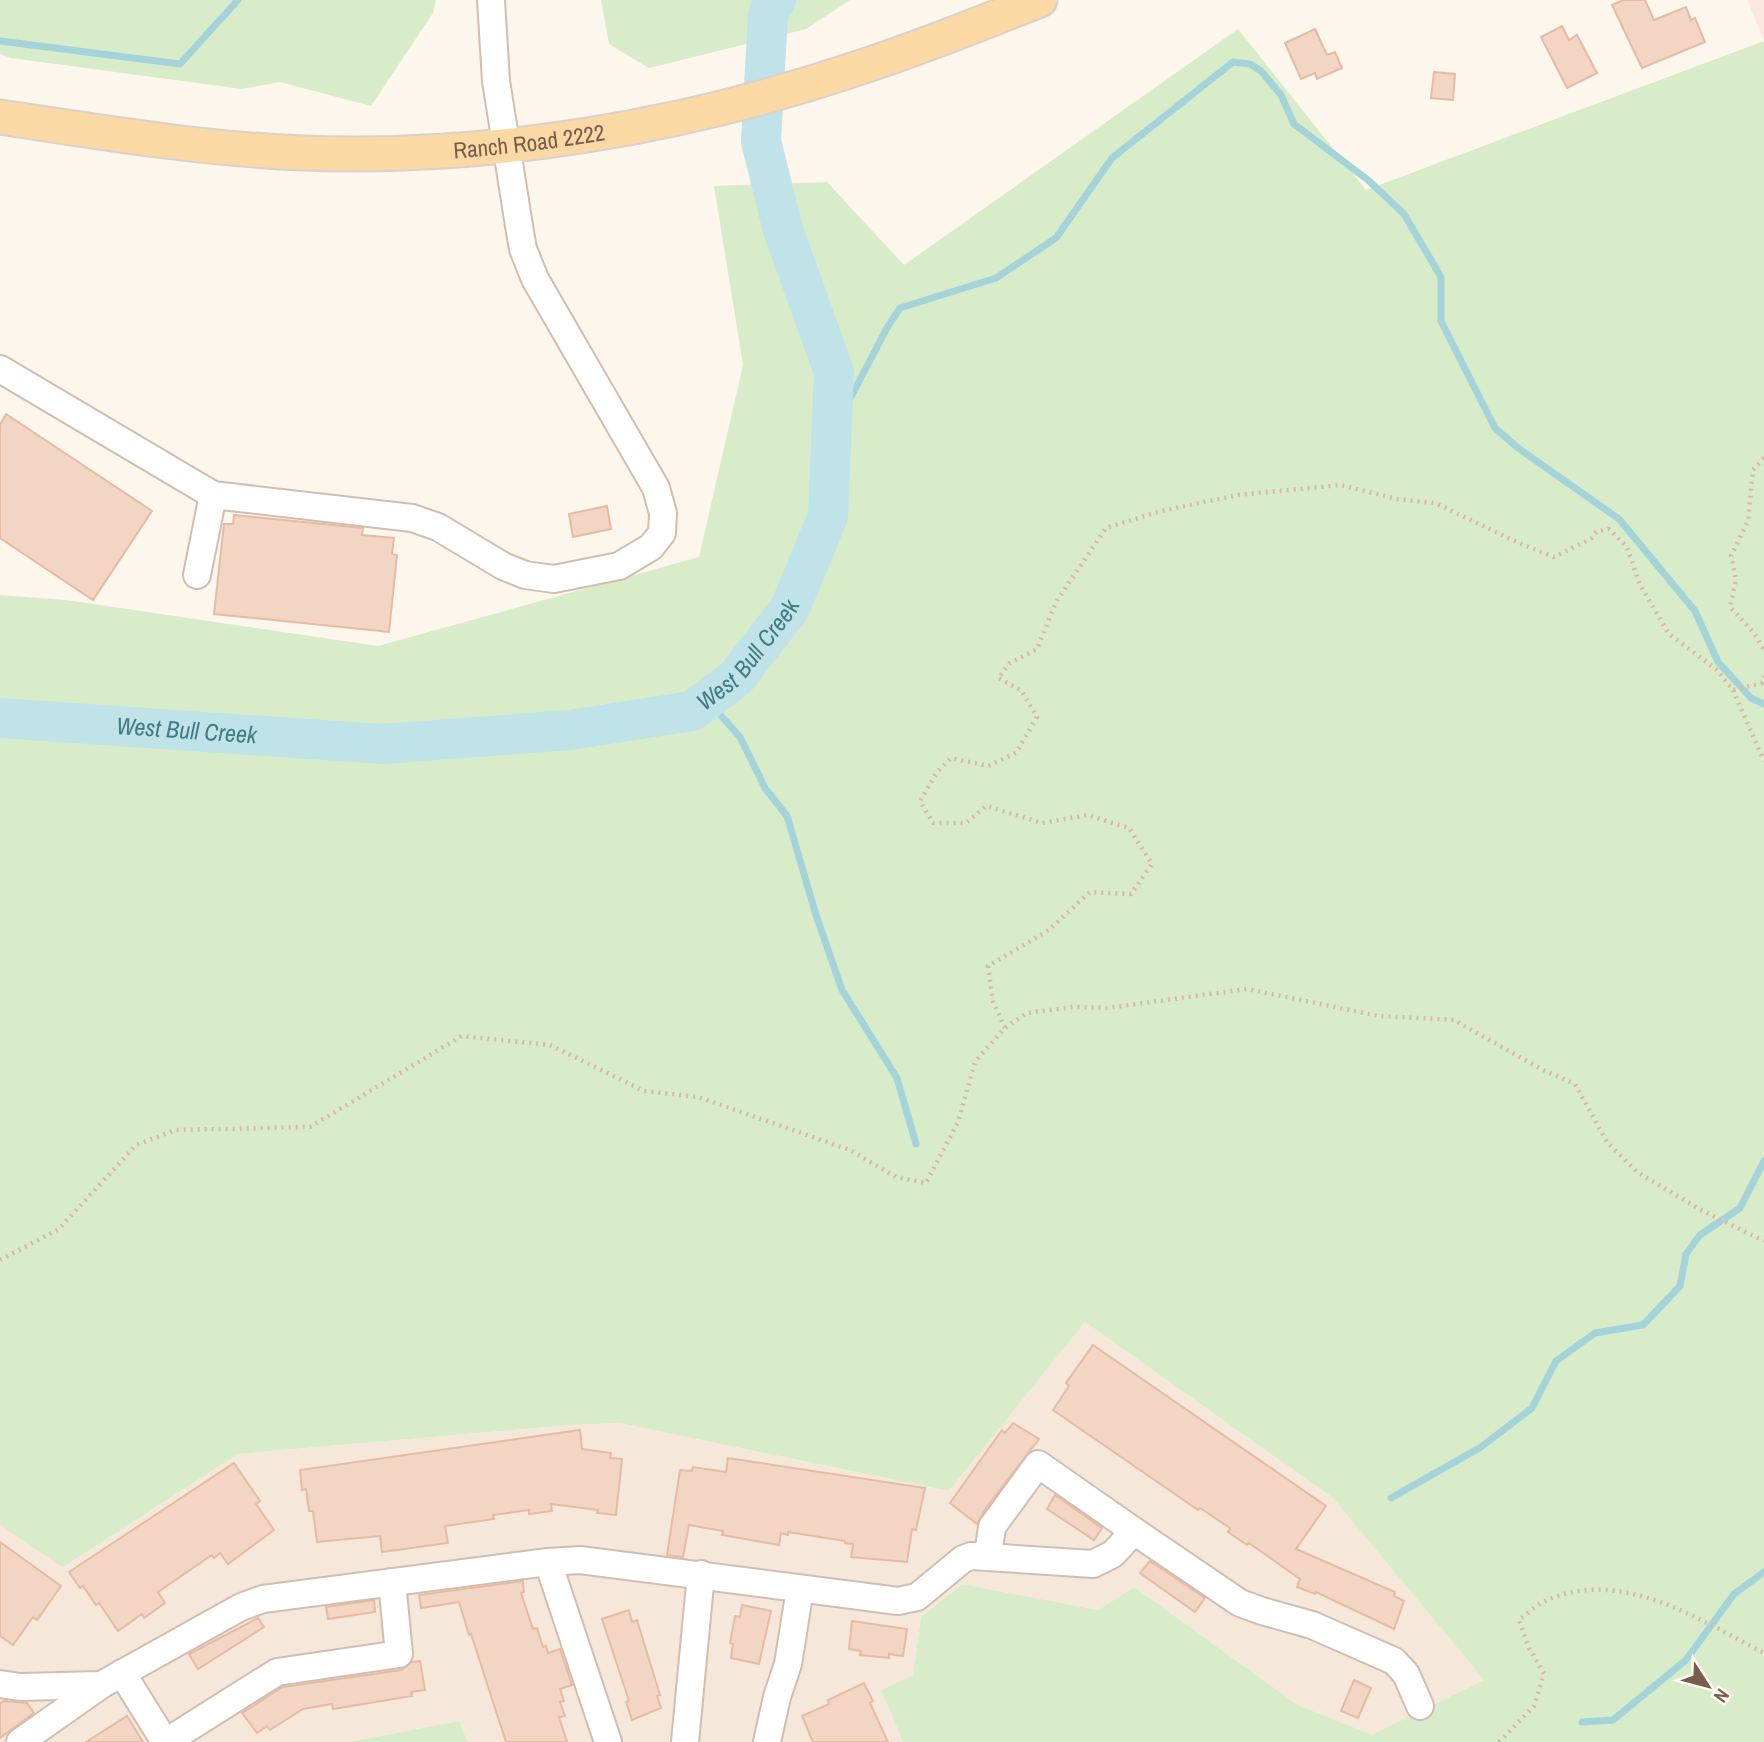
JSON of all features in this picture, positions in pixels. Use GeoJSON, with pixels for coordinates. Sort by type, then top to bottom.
{"type":"FeatureCollection","features":[{"type":"Feature","properties":{"kind":"main road","name":"Ranch Road 2222"},"geometry":{"type":"LineString","coordinates":[[9,115],[174,142],[304,153],[410,151],[563,138],[724,107],[855,70],[1040,0]]}},
{"type":"Feature","properties":{"kind":"street"},"geometry":{"type":"LineString","coordinates":[[0,369],[213,495],[412,519],[438,527],[503,566],[525,575],[554,579],[619,566],[651,547],[662,533],[663,513],[656,488],[535,279],[523,249],[494,69],[491,0]]}},
{"type":"Feature","properties":{"kind":"street"},"geometry":{"type":"LineString","coordinates":[[197,575],[213,495]]}},
{"type":"Feature","properties":{"kind":"street"},"geometry":{"type":"LineString","coordinates":[[988,1555],[992,1527],[1038,1464],[1240,1603],[1312,1625],[1394,1661],[1406,1674],[1420,1706]]}},
{"type":"Feature","properties":{"kind":"street"},"geometry":{"type":"LineString","coordinates":[[20,1742],[112,1679],[252,1601],[580,1560],[898,1601],[908,1600],[928,1589],[963,1559],[971,1556],[988,1555],[1093,1564],[1113,1554],[1134,1531]]}},
{"type":"Feature","properties":{"kind":"street"},"geometry":{"type":"LineString","coordinates":[[548,1562],[608,1742]]}},
{"type":"Feature","properties":{"kind":"street"},"geometry":{"type":"LineString","coordinates":[[685,1742],[701,1574]]}},
{"type":"Feature","properties":{"kind":"street"},"geometry":{"type":"LineString","coordinates":[[112,1679],[165,1742],[277,1672],[399,1654],[392,1582]]}},
{"type":"Feature","properties":{"kind":"street"},"geometry":{"type":"LineString","coordinates":[[767,1742],[788,1664],[800,1589]]}},
{"type":"Feature","properties":{"kind":"street"},"geometry":{"type":"LineString","coordinates":[[0,1684],[20,1687],[112,1679]]}},
{"type":"Feature","properties":{"kind":"path"},"geometry":{"type":"LineString","coordinates":[[1764,458],[1753,470],[1748,521],[1731,556],[1736,579],[1730,607],[1754,633],[1764,650]]}},
{"type":"Feature","properties":{"kind":"path"},"geometry":{"type":"LineString","coordinates":[[1005,1028],[993,1002],[988,967],[1049,930],[1090,892],[1131,894],[1152,864],[1129,828],[1088,815],[1042,823],[986,806],[966,823],[933,823],[920,801],[937,772],[951,758],[988,766],[1016,753],[1037,717],[1021,690],[998,678],[1010,663],[1037,649],[1056,602],[1106,527],[1161,511],[1238,495],[1340,485],[1397,499],[1435,503],[1554,557],[1592,538],[1596,532],[1609,528],[1627,547],[1640,584],[1669,634],[1716,669],[1733,690],[1764,761]]}},
{"type":"Feature","properties":{"kind":"path"},"geometry":{"type":"LineString","coordinates":[[1733,690],[1762,683],[1764,676]]}},
{"type":"Feature","properties":{"kind":"path"},"geometry":{"type":"LineString","coordinates":[[0,1260],[59,1229],[136,1145],[176,1130],[310,1127],[462,1036],[550,1045],[644,1091],[698,1097],[850,1150],[896,1177],[926,1184],[958,1122],[975,1062],[1005,1028],[1027,1013],[1073,1007],[1107,1008],[1247,989],[1379,1016],[1454,1020],[1541,1069],[1574,1084],[1607,1142],[1637,1172],[1699,1209],[1764,1241]]}},
{"type":"Feature","properties":{"kind":"path"},"geometry":{"type":"LineString","coordinates":[[1499,1742],[1535,1706],[1544,1674],[1529,1648],[1519,1620],[1545,1601],[1583,1590],[1625,1592],[1658,1601],[1700,1619],[1764,1653]]}},
{"type":"Feature","properties":{"kind":"shaded area"},"geometry":{"type":"Polygon","coordinates":[[[1747,0],[1764,0],[1764,40],[1747,0]]]}},
{"type":"Feature","properties":{"kind":"shaded area"},"geometry":{"type":"Polygon","coordinates":[[[1085,1322],[1333,1498],[1484,1680],[1372,1736],[1298,1705],[1134,1587],[1098,1610],[962,1584],[921,1617],[913,1675],[881,1690],[903,1742],[468,1742],[459,1721],[349,1742],[0,1742],[0,1525],[64,1566],[238,1454],[619,1423],[949,1491],[1085,1322]]]}},
{"type":"Feature","properties":{"kind":"green space"},"geometry":{"type":"Polygon","coordinates":[[[0,0],[436,0],[433,13],[371,106],[280,82],[242,89],[11,58],[0,54],[0,0]]]}},
{"type":"Feature","properties":{"kind":"green space"},"geometry":{"type":"Polygon","coordinates":[[[601,0],[850,0],[806,29],[649,68],[609,44],[601,0]]]}},
{"type":"Feature","properties":{"kind":"green space"},"geometry":{"type":"Polygon","coordinates":[[[1238,29],[1366,190],[1764,41],[1764,1742],[903,1742],[881,1690],[913,1675],[921,1617],[962,1584],[1098,1610],[1134,1587],[1298,1705],[1372,1735],[1484,1680],[1333,1498],[1085,1322],[949,1491],[619,1423],[238,1454],[63,1567],[0,1525],[0,595],[66,600],[378,646],[699,557],[743,365],[714,186],[827,182],[904,265],[1238,29]]]}},
{"type":"Feature","properties":{"kind":"green space"},"geometry":{"type":"Polygon","coordinates":[[[459,1721],[468,1742],[349,1742],[459,1721]]]}},
{"type":"Feature","properties":{"kind":"building"},"geometry":{"type":"Polygon","coordinates":[[[1623,0],[1645,0],[1654,20],[1686,7],[1691,20],[1695,18],[1705,42],[1642,68],[1612,5],[1623,0]]]}},
{"type":"Feature","properties":{"kind":"building"},"geometry":{"type":"Polygon","coordinates":[[[1562,26],[1569,40],[1577,35],[1597,73],[1567,88],[1541,37],[1562,26]]]}},
{"type":"Feature","properties":{"kind":"building"},"geometry":{"type":"Polygon","coordinates":[[[1315,29],[1327,55],[1335,52],[1342,68],[1317,79],[1315,73],[1301,79],[1285,43],[1315,29]]]}},
{"type":"Feature","properties":{"kind":"building"},"geometry":{"type":"Polygon","coordinates":[[[1434,72],[1455,74],[1453,100],[1431,98],[1434,72]]]}},
{"type":"Feature","properties":{"kind":"building"},"geometry":{"type":"Polygon","coordinates":[[[6,414],[152,511],[93,600],[0,538],[0,425],[6,414]]]}},
{"type":"Feature","properties":{"kind":"building"},"geometry":{"type":"Polygon","coordinates":[[[607,506],[611,529],[573,537],[569,514],[607,506]]]}},
{"type":"Feature","properties":{"kind":"building"},"geometry":{"type":"Polygon","coordinates":[[[234,515],[363,528],[362,535],[394,538],[392,554],[397,555],[389,632],[214,614],[224,524],[233,524],[234,515]]]}},
{"type":"Feature","properties":{"kind":"building"},"geometry":{"type":"Polygon","coordinates":[[[1093,1345],[1326,1506],[1296,1549],[1395,1592],[1394,1596],[1404,1601],[1394,1629],[1316,1592],[1315,1594],[1297,1587],[1300,1579],[1249,1543],[1247,1545],[1228,1532],[1230,1528],[1200,1508],[1198,1510],[1053,1410],[1069,1386],[1066,1383],[1093,1345]]]}},
{"type":"Feature","properties":{"kind":"building"},"geometry":{"type":"Polygon","coordinates":[[[1013,1423],[1039,1439],[986,1508],[977,1524],[950,1503],[1002,1430],[1005,1433],[1013,1423]]]}},
{"type":"Feature","properties":{"kind":"building"},"geometry":{"type":"Polygon","coordinates":[[[580,1430],[582,1449],[611,1453],[610,1458],[622,1459],[616,1515],[551,1504],[552,1511],[529,1514],[529,1510],[493,1515],[494,1519],[445,1526],[448,1543],[382,1552],[380,1536],[317,1542],[313,1511],[309,1511],[306,1489],[302,1490],[300,1470],[580,1430]]]}},
{"type":"Feature","properties":{"kind":"building"},"geometry":{"type":"Polygon","coordinates":[[[728,1458],[925,1488],[916,1530],[912,1529],[907,1562],[851,1557],[853,1544],[845,1541],[788,1532],[788,1535],[781,1533],[779,1545],[722,1535],[723,1531],[689,1525],[683,1557],[667,1555],[680,1470],[692,1471],[693,1467],[726,1472],[728,1458]]]}},
{"type":"Feature","properties":{"kind":"building"},"geometry":{"type":"Polygon","coordinates":[[[234,1463],[260,1501],[256,1504],[274,1530],[228,1564],[220,1553],[214,1558],[212,1555],[158,1592],[165,1603],[144,1618],[142,1614],[118,1631],[99,1603],[96,1605],[69,1572],[234,1463]]]}},
{"type":"Feature","properties":{"kind":"building"},"geometry":{"type":"Polygon","coordinates":[[[1055,1495],[1102,1528],[1094,1540],[1047,1509],[1055,1495]]]}},
{"type":"Feature","properties":{"kind":"building"},"geometry":{"type":"Polygon","coordinates":[[[0,1542],[61,1586],[37,1620],[33,1617],[13,1645],[0,1636],[0,1542]]]}},
{"type":"Feature","properties":{"kind":"building"},"geometry":{"type":"Polygon","coordinates":[[[1150,1561],[1205,1598],[1195,1612],[1140,1573],[1150,1561]]]}},
{"type":"Feature","properties":{"kind":"building"},"geometry":{"type":"Polygon","coordinates":[[[523,1581],[524,1592],[521,1593],[533,1629],[537,1628],[543,1647],[546,1646],[548,1653],[560,1649],[572,1685],[560,1689],[564,1701],[560,1702],[565,1716],[559,1717],[567,1742],[506,1742],[459,1602],[421,1608],[419,1595],[523,1581]]]}},
{"type":"Feature","properties":{"kind":"building"},"geometry":{"type":"Polygon","coordinates":[[[374,1600],[375,1612],[328,1619],[326,1607],[374,1600]]]}},
{"type":"Feature","properties":{"kind":"building"},"geometry":{"type":"Polygon","coordinates":[[[742,1605],[771,1611],[759,1664],[731,1658],[733,1644],[730,1643],[735,1616],[740,1617],[742,1605]]]}},
{"type":"Feature","properties":{"kind":"building"},"geometry":{"type":"Polygon","coordinates":[[[629,1610],[632,1622],[637,1620],[660,1695],[657,1696],[661,1708],[632,1720],[626,1702],[629,1701],[602,1619],[629,1610]]]}},
{"type":"Feature","properties":{"kind":"building"},"geometry":{"type":"Polygon","coordinates":[[[258,1618],[264,1627],[198,1669],[189,1654],[258,1618]]]}},
{"type":"Feature","properties":{"kind":"building"},"geometry":{"type":"Polygon","coordinates":[[[852,1621],[907,1629],[903,1656],[889,1654],[889,1658],[860,1655],[861,1651],[849,1649],[852,1621]]]}},
{"type":"Feature","properties":{"kind":"building"},"geometry":{"type":"Polygon","coordinates":[[[420,1661],[425,1690],[411,1692],[412,1696],[333,1709],[332,1704],[303,1709],[270,1730],[267,1726],[257,1733],[242,1713],[283,1687],[401,1670],[412,1662],[420,1661]]]}},
{"type":"Feature","properties":{"kind":"building"},"geometry":{"type":"Polygon","coordinates":[[[1354,1680],[1371,1688],[1358,1718],[1341,1711],[1354,1680]]]}},
{"type":"Feature","properties":{"kind":"building"},"geometry":{"type":"Polygon","coordinates":[[[864,1683],[888,1742],[813,1742],[802,1716],[864,1683]]]}},
{"type":"Feature","properties":{"kind":"building"},"geometry":{"type":"Polygon","coordinates":[[[0,1703],[27,1703],[34,1713],[0,1738],[0,1703]]]}},
{"type":"Feature","properties":{"kind":"building"},"geometry":{"type":"Polygon","coordinates":[[[127,1716],[143,1742],[86,1742],[127,1716]]]}},
{"type":"Feature","properties":{"kind":"waterway"},"geometry":{"type":"LineString","coordinates":[[0,41],[180,64],[238,0]]}},
{"type":"Feature","properties":{"kind":"waterway","name":"West Bull Creek"},"geometry":{"type":"LineString","coordinates":[[0,718],[382,744],[570,730],[692,711],[736,678],[790,608],[828,516],[834,372],[783,230],[761,141],[768,14],[776,0]]}},
{"type":"Feature","properties":{"kind":"waterway"},"geometry":{"type":"LineString","coordinates":[[831,435],[900,308],[996,278],[1056,238],[1112,158],[1233,62],[1250,64],[1261,71],[1281,95],[1294,124],[1368,180],[1404,214],[1441,277],[1441,321],[1495,428],[1518,448],[1619,519],[1695,611],[1718,662],[1751,698],[1764,704]]}},
{"type":"Feature","properties":{"kind":"waterway"},"geometry":{"type":"LineString","coordinates":[[707,700],[740,737],[765,788],[787,816],[816,915],[842,990],[897,1078],[916,1144]]}},
{"type":"Feature","properties":{"kind":"waterway"},"geometry":{"type":"LineString","coordinates":[[1391,1498],[1481,1447],[1532,1408],[1556,1361],[1595,1333],[1643,1325],[1680,1286],[1686,1254],[1700,1235],[1740,1208],[1764,1161]]}},
{"type":"Feature","properties":{"kind":"waterway"},"geometry":{"type":"LineString","coordinates":[[1582,1722],[1613,1720],[1686,1660],[1734,1594],[1764,1572]]}}]}
